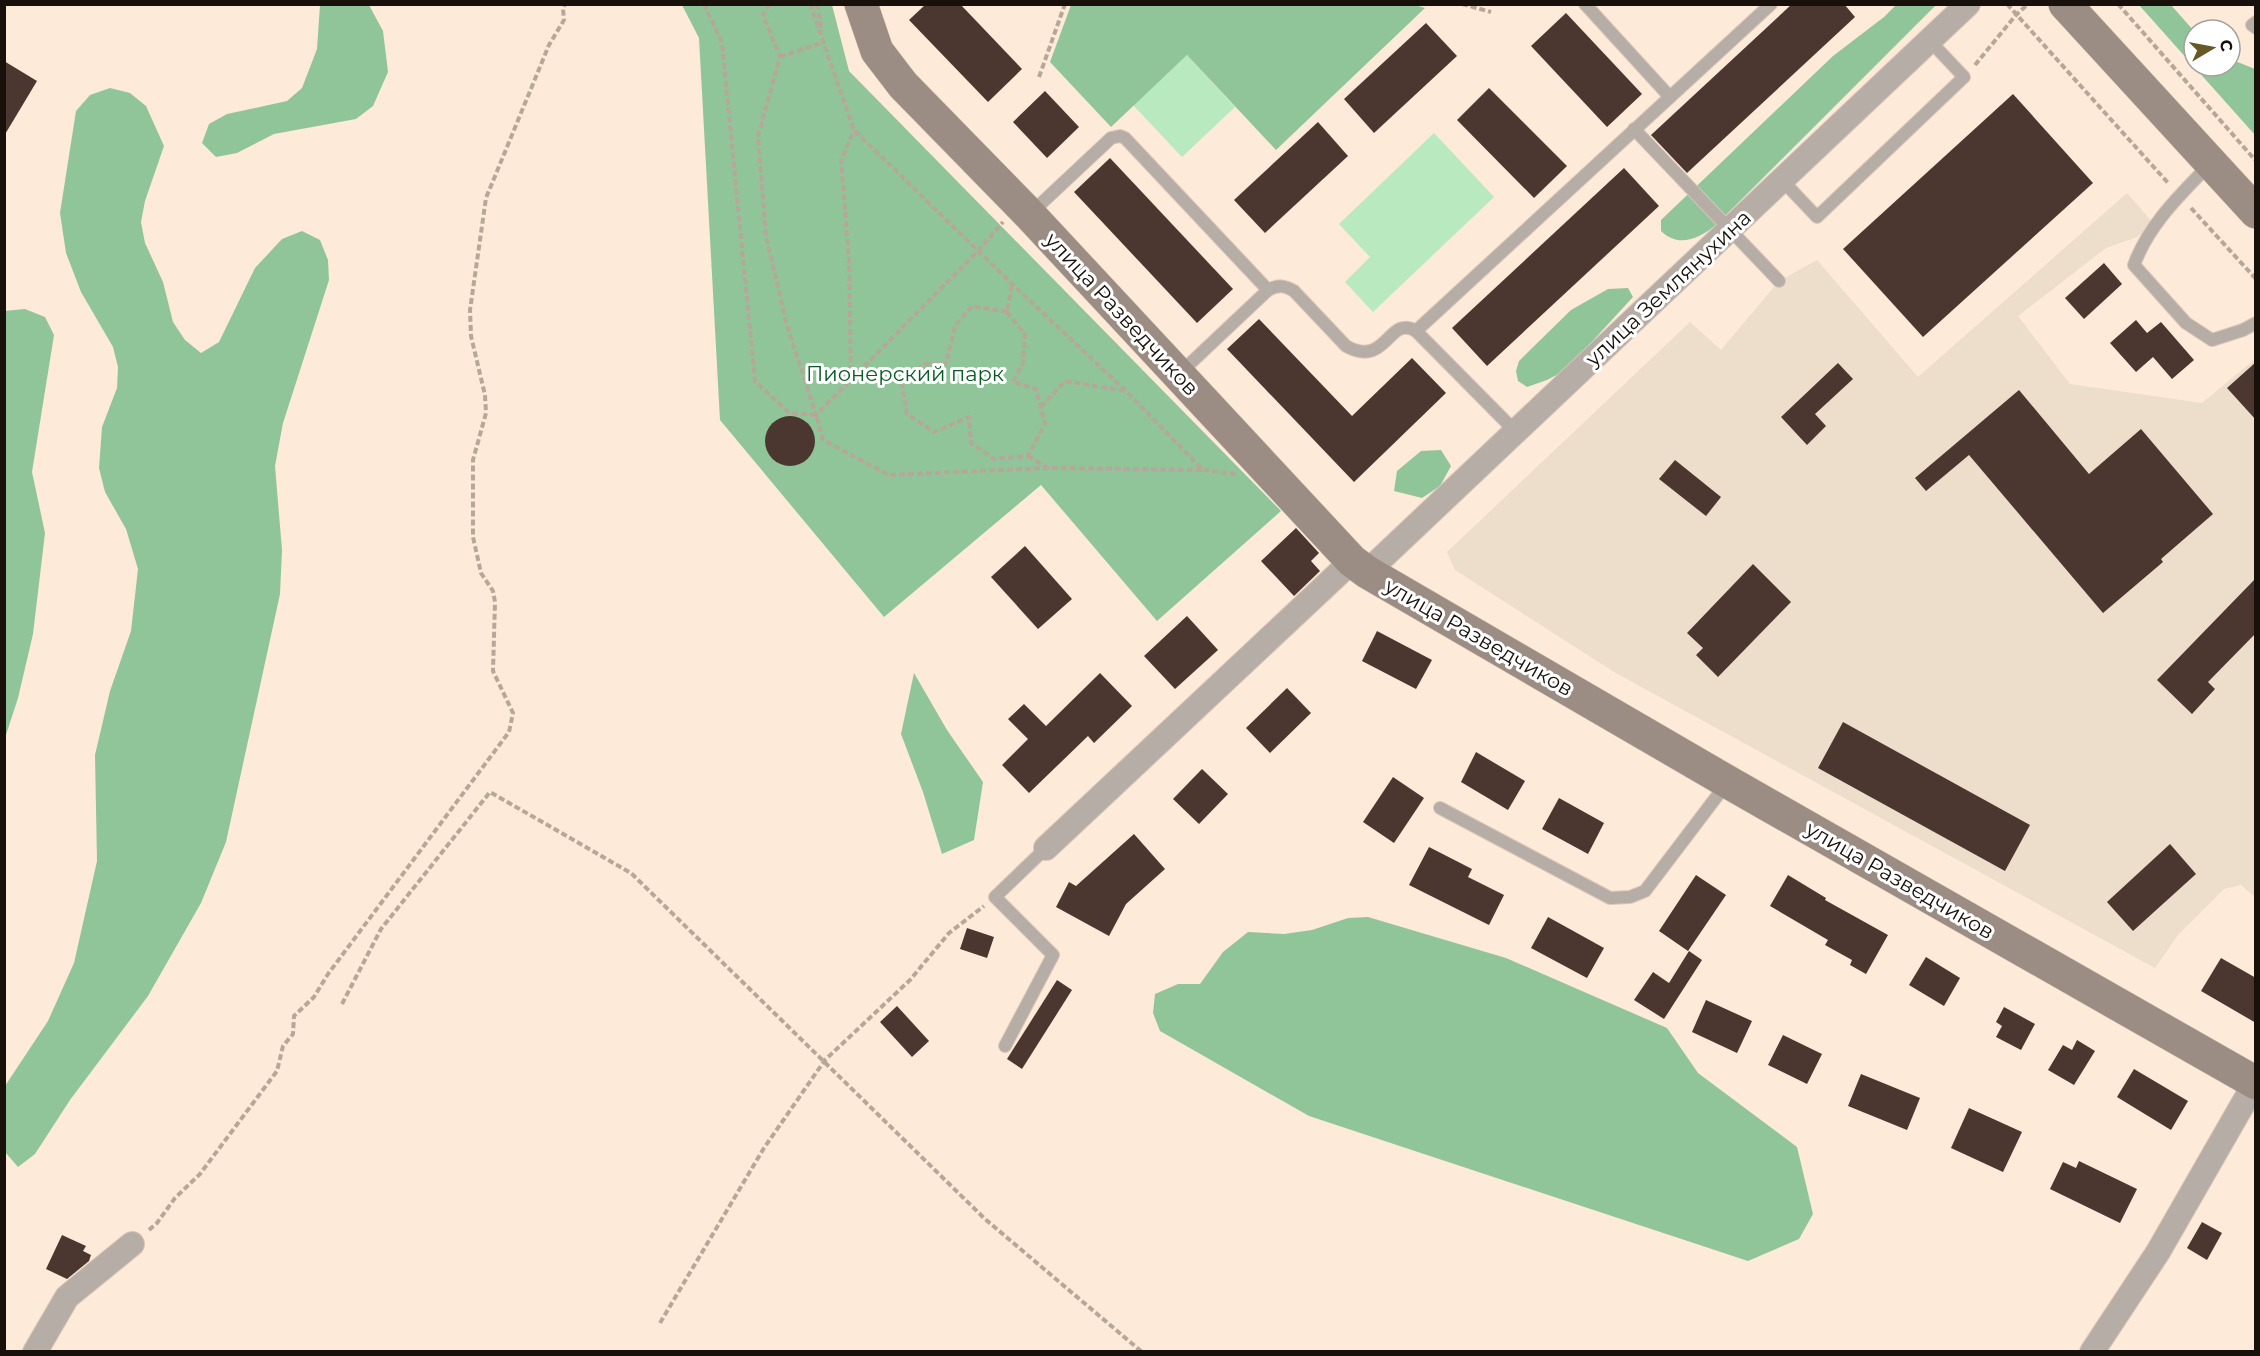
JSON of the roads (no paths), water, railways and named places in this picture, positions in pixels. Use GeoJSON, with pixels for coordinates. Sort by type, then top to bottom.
{"type":"FeatureCollection","features":[{"type":"Feature","properties":{"kind":"street","name":"улица Разведчиков"},"geometry":{"type":"LineString","coordinates":[[861,4],[877,51],[903,85],[1024,209],[1360,567],[1728,782],[2255,1083]]}},
{"type":"Feature","properties":{"kind":"street","name":"улица Землянухина"},"geometry":{"type":"LineString","coordinates":[[1046,848],[1360,567],[1516,432],[1968,4]]}},
{"type":"Feature","properties":{"kind":"street"},"geometry":{"type":"LineString","coordinates":[[2065,4],[2256,212]]}},
{"type":"Feature","properties":{"kind":"street"},"geometry":{"type":"LineString","coordinates":[[2092,1352],[2158,1252],[2255,1083]]}},
{"type":"Feature","properties":{"kind":"street"},"geometry":{"type":"LineString","coordinates":[[35,1352],[67,1297],[132,1244]]}},
{"type":"Feature","properties":{"kind":"lane"},"geometry":{"type":"LineString","coordinates":[[1585,4],[1671,97]]}},
{"type":"Feature","properties":{"kind":"lane"},"geometry":{"type":"LineString","coordinates":[[1416,331],[1771,4]]}},
{"type":"Feature","properties":{"kind":"lane"},"geometry":{"type":"LineString","coordinates":[[2256,22],[2252,25],[2256,28]]}},
{"type":"Feature","properties":{"kind":"lane"},"geometry":{"type":"LineString","coordinates":[[1782,180],[1817,217],[1964,77],[1930,41]]}},
{"type":"Feature","properties":{"kind":"lane"},"geometry":{"type":"LineString","coordinates":[[1634,129],[1779,281]]}},
{"type":"Feature","properties":{"kind":"lane"},"geometry":{"type":"LineString","coordinates":[[1024,209],[1110,138],[1120,136],[1125,138],[1268,290]]}},
{"type":"Feature","properties":{"kind":"lane"},"geometry":{"type":"LineString","coordinates":[[2210,163],[2159,218],[2142,246],[2134,265],[2186,323],[2212,340],[2243,330],[2256,323]]}},
{"type":"Feature","properties":{"kind":"lane"},"geometry":{"type":"LineString","coordinates":[[1179,375],[1268,290],[1281,286],[1293,291],[1346,346],[1354,351],[1376,350],[1398,329],[1405,327],[1416,331],[1516,432]]}},
{"type":"Feature","properties":{"kind":"lane"},"geometry":{"type":"LineString","coordinates":[[1440,808],[1610,898],[1630,897],[1645,891],[1728,782]]}},
{"type":"Feature","properties":{"kind":"lane"},"geometry":{"type":"LineString","coordinates":[[1005,1046],[1053,955],[995,897],[1046,848]]}},
{"type":"Feature","properties":{"kind":"park label","name":"Пионерский парк"},"geometry":{"type":"Point","coordinates":[905,373]}}]}
